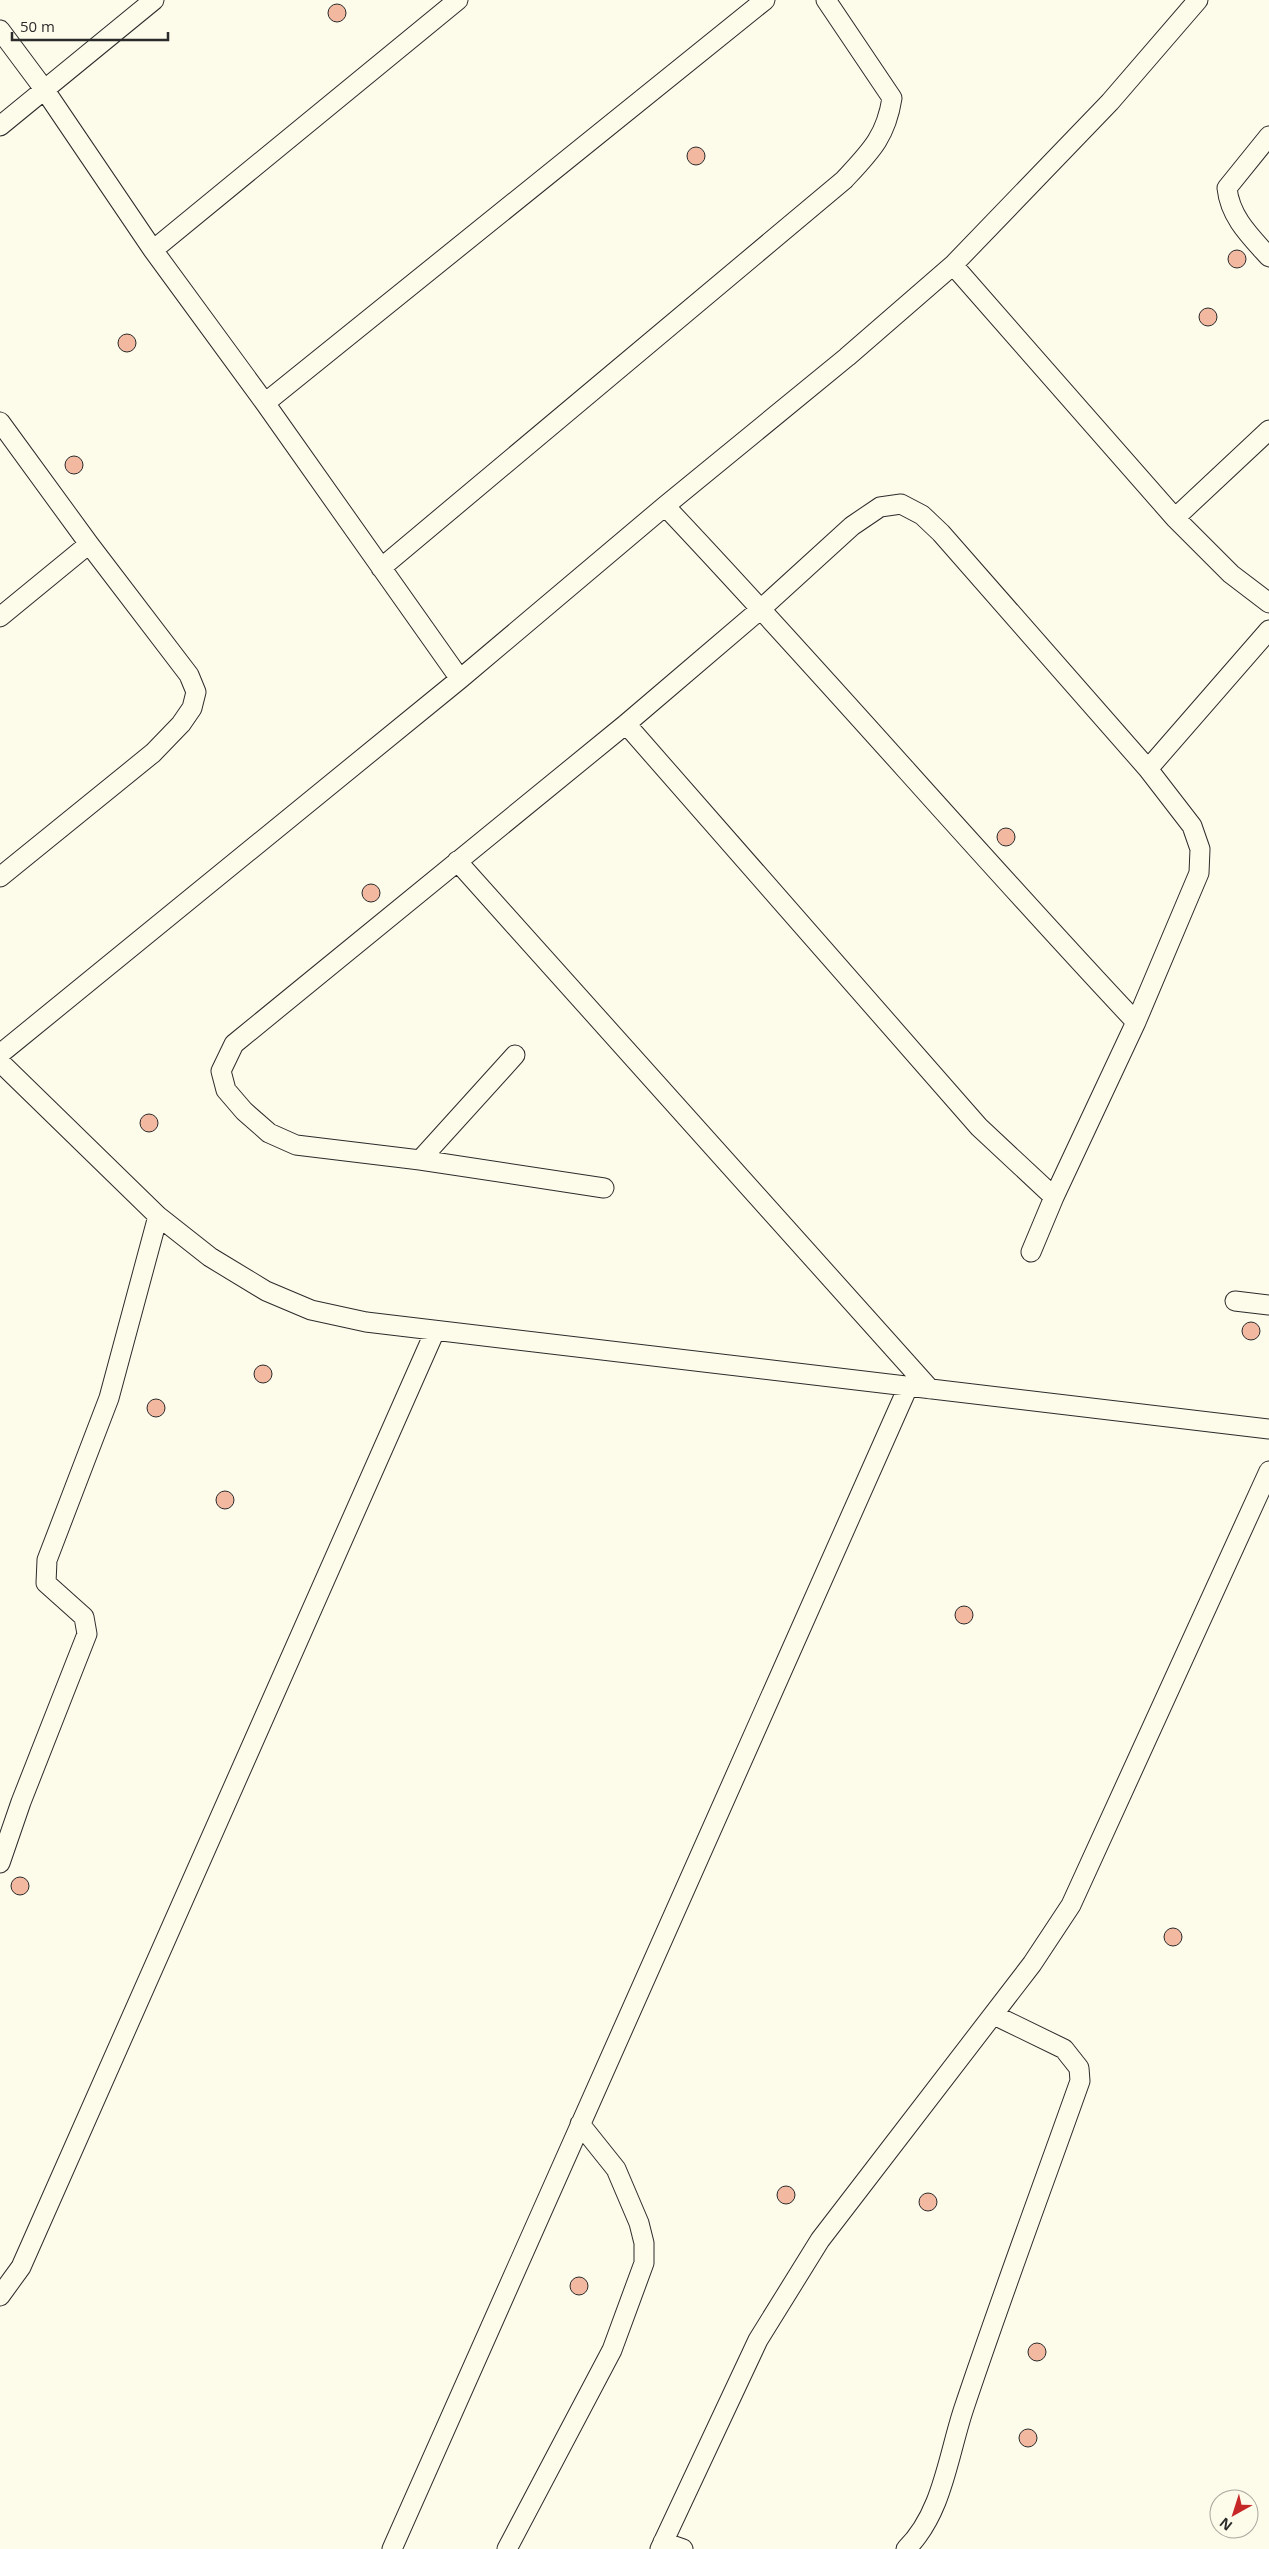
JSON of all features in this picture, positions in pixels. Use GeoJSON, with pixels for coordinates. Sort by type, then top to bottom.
{"type":"FeatureCollection","features":[{"type":"Feature","properties":{"kind":"street"},"geometry":{"type":"LineString","coordinates":[[0,126],[154,0]]}},
{"type":"Feature","properties":{"kind":"street"},"geometry":{"type":"LineString","coordinates":[[153,250],[458,0]]}},
{"type":"Feature","properties":{"kind":"street"},"geometry":{"type":"LineString","coordinates":[[265,403],[765,0]]}},
{"type":"Feature","properties":{"kind":"street"},"geometry":{"type":"LineString","coordinates":[[381,568],[844,180],[873,148],[889,120],[892,98],[826,0]]}},
{"type":"Feature","properties":{"kind":"street"},"geometry":{"type":"LineString","coordinates":[[0,1054],[460,679],[665,506],[847,357],[953,265],[1110,102],[1198,0]]}},
{"type":"Feature","properties":{"kind":"street"},"geometry":{"type":"LineString","coordinates":[[0,30],[44,89],[153,250],[265,403],[460,679]]}},
{"type":"Feature","properties":{"kind":"street"},"geometry":{"type":"LineString","coordinates":[[1269,136],[1227,188],[1228,201],[1234,215],[1269,257]]}},
{"type":"Feature","properties":{"kind":"street"},"geometry":{"type":"LineString","coordinates":[[953,265],[1175,518],[1231,574],[1269,603]]}},
{"type":"Feature","properties":{"kind":"street"},"geometry":{"type":"LineString","coordinates":[[0,422],[89,544],[189,675],[196,692],[192,708],[181,724],[153,753],[0,877]]}},
{"type":"Feature","properties":{"kind":"street"},"geometry":{"type":"LineString","coordinates":[[1175,518],[1269,430]]}},
{"type":"Feature","properties":{"kind":"street"},"geometry":{"type":"LineString","coordinates":[[604,1188],[420,1160],[296,1145],[269,1133],[244,1111],[226,1090],[221,1071],[234,1044],[626,724],[762,608],[852,526],[880,507],[901,504],[922,516],[941,532],[1148,769],[1192,826],[1200,849],[1199,873],[1136,1022],[1054,1197],[1031,1252]]}},
{"type":"Feature","properties":{"kind":"street"},"geometry":{"type":"LineString","coordinates":[[665,506],[762,608],[972,846],[1136,1022]]}},
{"type":"Feature","properties":{"kind":"street"},"geometry":{"type":"LineString","coordinates":[[0,617],[89,544]]}},
{"type":"Feature","properties":{"kind":"street"},"geometry":{"type":"LineString","coordinates":[[1148,769],[1269,630]]}},
{"type":"Feature","properties":{"kind":"street"},"geometry":{"type":"LineString","coordinates":[[626,724],[978,1127],[1054,1197]]}},
{"type":"Feature","properties":{"kind":"street"},"geometry":{"type":"LineString","coordinates":[[457,861],[930,1389]]}},
{"type":"Feature","properties":{"kind":"street"},"geometry":{"type":"LineString","coordinates":[[420,1160],[515,1055]]}},
{"type":"Feature","properties":{"kind":"street"},"geometry":{"type":"LineString","coordinates":[[0,1062],[158,1216],[210,1257],[266,1291],[311,1310],[366,1322],[435,1331],[1269,1429]]}},
{"type":"Feature","properties":{"kind":"street"},"geometry":{"type":"LineString","coordinates":[[0,1863],[20,1802],[87,1634],[84,1618],[46,1583],[47,1560],[109,1398],[158,1216]]}},
{"type":"Feature","properties":{"kind":"street"},"geometry":{"type":"LineString","coordinates":[[1235,1301],[1269,1305]]}},
{"type":"Feature","properties":{"kind":"street"},"geometry":{"type":"LineString","coordinates":[[0,2296],[26,2258],[435,1331]]}},
{"type":"Feature","properties":{"kind":"street"},"geometry":{"type":"LineString","coordinates":[[392,2549],[908,1387]]}},
{"type":"Feature","properties":{"kind":"street"},"geometry":{"type":"LineString","coordinates":[[683,2549],[661,2546],[758,2340],[820,2240],[994,2015],[1055,1931],[1071,1905],[1269,1471]]}},
{"type":"Feature","properties":{"kind":"street"},"geometry":{"type":"LineString","coordinates":[[906,2549],[920,2534],[931,2517],[963,2411],[1080,2082],[1079,2068],[1064,2049],[994,2015]]}},
{"type":"Feature","properties":{"kind":"street"},"geometry":{"type":"LineString","coordinates":[[507,2549],[612,2350],[644,2263],[644,2243],[639,2223],[616,2169],[580,2124]]}},
{"type":"Feature","properties":{"kind":"building"},"geometry":{"type":"Polygon","coordinates":[[[337,4],[343,7],[346,13],[343,19],[337,22],[331,19],[328,13],[331,7],[337,4]]]}},
{"type":"Feature","properties":{"kind":"building"},"geometry":{"type":"Polygon","coordinates":[[[696,147],[702,150],[705,156],[702,162],[696,165],[690,162],[687,156],[690,150],[696,147]]]}},
{"type":"Feature","properties":{"kind":"building"},"geometry":{"type":"Polygon","coordinates":[[[1237,250],[1243,253],[1246,259],[1243,265],[1237,268],[1231,265],[1228,259],[1231,253],[1237,250]]]}},
{"type":"Feature","properties":{"kind":"building"},"geometry":{"type":"Polygon","coordinates":[[[1208,308],[1214,311],[1217,317],[1214,323],[1208,326],[1202,323],[1199,317],[1202,311],[1208,308]]]}},
{"type":"Feature","properties":{"kind":"building"},"geometry":{"type":"Polygon","coordinates":[[[127,334],[133,337],[136,343],[133,349],[127,352],[121,349],[118,343],[121,337],[127,334]]]}},
{"type":"Feature","properties":{"kind":"building"},"geometry":{"type":"Polygon","coordinates":[[[74,456],[80,459],[83,465],[80,471],[74,474],[68,471],[65,465],[68,459],[74,456]]]}},
{"type":"Feature","properties":{"kind":"building"},"geometry":{"type":"Polygon","coordinates":[[[1006,828],[1012,831],[1015,837],[1012,843],[1006,846],[1000,843],[997,837],[1000,831],[1006,828]]]}},
{"type":"Feature","properties":{"kind":"building"},"geometry":{"type":"Polygon","coordinates":[[[371,884],[377,887],[380,893],[377,899],[371,902],[365,899],[362,893],[365,887],[371,884]]]}},
{"type":"Feature","properties":{"kind":"building"},"geometry":{"type":"Polygon","coordinates":[[[149,1114],[155,1117],[158,1123],[155,1129],[149,1132],[143,1129],[140,1123],[143,1117],[149,1114]]]}},
{"type":"Feature","properties":{"kind":"building"},"geometry":{"type":"Polygon","coordinates":[[[1251,1322],[1257,1325],[1260,1331],[1257,1337],[1251,1340],[1245,1337],[1242,1331],[1245,1325],[1251,1322]]]}},
{"type":"Feature","properties":{"kind":"building"},"geometry":{"type":"Polygon","coordinates":[[[263,1365],[269,1368],[272,1374],[269,1380],[263,1383],[257,1380],[254,1374],[257,1368],[263,1365]]]}},
{"type":"Feature","properties":{"kind":"building"},"geometry":{"type":"Polygon","coordinates":[[[156,1399],[162,1402],[165,1408],[162,1414],[156,1417],[150,1414],[147,1408],[150,1402],[156,1399]]]}},
{"type":"Feature","properties":{"kind":"building"},"geometry":{"type":"Polygon","coordinates":[[[225,1491],[231,1494],[234,1500],[231,1506],[225,1509],[219,1506],[216,1500],[219,1494],[225,1491]]]}},
{"type":"Feature","properties":{"kind":"building"},"geometry":{"type":"Polygon","coordinates":[[[964,1606],[970,1609],[973,1615],[970,1621],[964,1624],[958,1621],[955,1615],[958,1609],[964,1606]]]}},
{"type":"Feature","properties":{"kind":"building"},"geometry":{"type":"Polygon","coordinates":[[[20,1877],[26,1880],[29,1886],[26,1892],[20,1895],[14,1892],[11,1886],[14,1880],[20,1877]]]}},
{"type":"Feature","properties":{"kind":"building"},"geometry":{"type":"Polygon","coordinates":[[[1173,1928],[1179,1931],[1182,1937],[1179,1943],[1173,1946],[1167,1943],[1164,1937],[1167,1931],[1173,1928]]]}},
{"type":"Feature","properties":{"kind":"building"},"geometry":{"type":"Polygon","coordinates":[[[786,2186],[792,2189],[795,2195],[792,2201],[786,2204],[780,2201],[777,2195],[780,2189],[786,2186]]]}},
{"type":"Feature","properties":{"kind":"building"},"geometry":{"type":"Polygon","coordinates":[[[928,2193],[934,2196],[937,2202],[934,2208],[928,2211],[922,2208],[919,2202],[922,2196],[928,2193]]]}},
{"type":"Feature","properties":{"kind":"building"},"geometry":{"type":"Polygon","coordinates":[[[579,2277],[585,2280],[588,2286],[585,2292],[579,2295],[573,2292],[570,2286],[573,2280],[579,2277]]]}},
{"type":"Feature","properties":{"kind":"building"},"geometry":{"type":"Polygon","coordinates":[[[1037,2343],[1043,2346],[1046,2352],[1043,2358],[1037,2361],[1031,2358],[1028,2352],[1031,2346],[1037,2343]]]}},
{"type":"Feature","properties":{"kind":"building"},"geometry":{"type":"Polygon","coordinates":[[[1028,2429],[1034,2432],[1037,2438],[1034,2444],[1028,2447],[1022,2444],[1019,2438],[1022,2432],[1028,2429]]]}}]}
